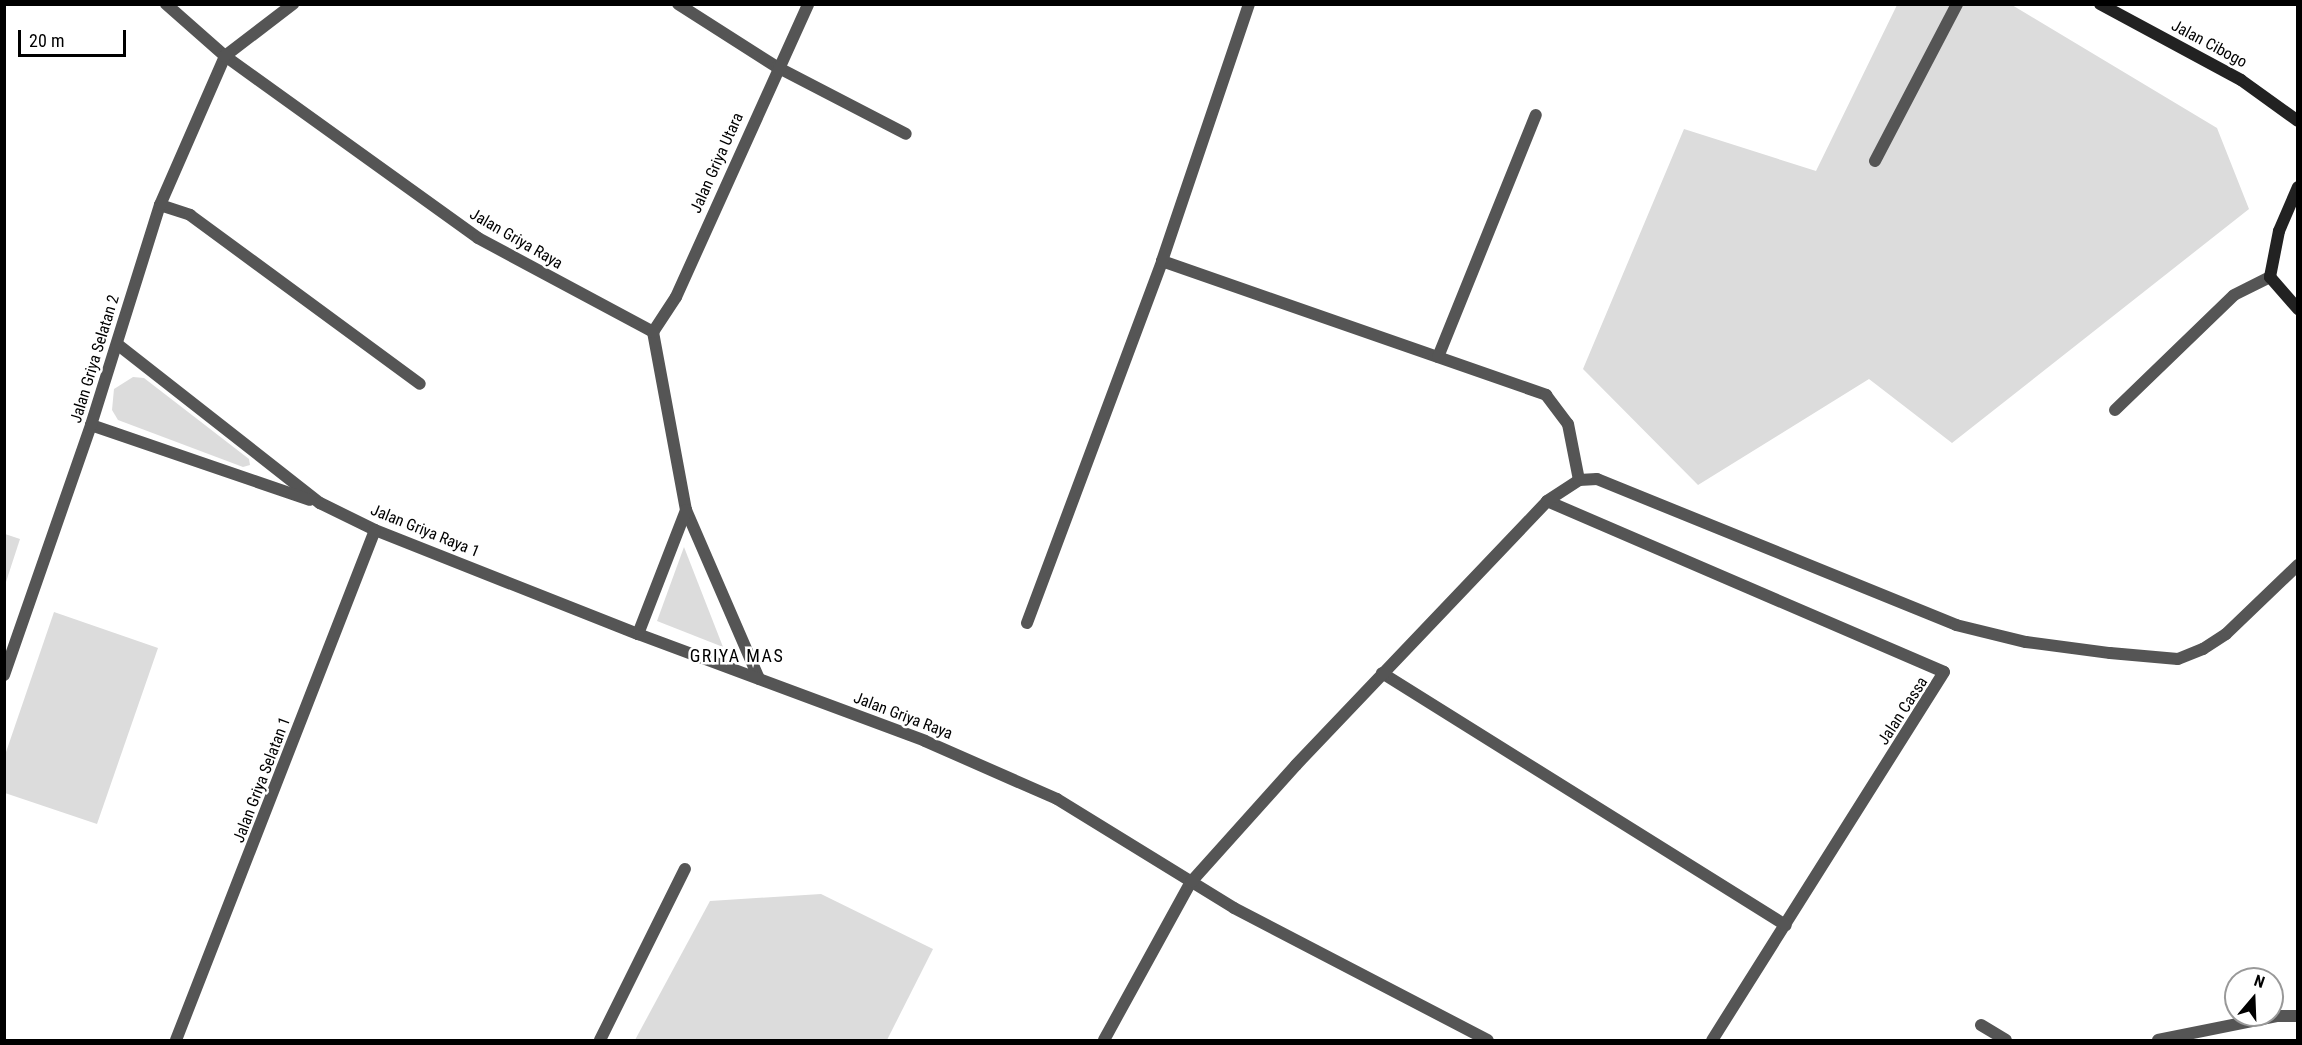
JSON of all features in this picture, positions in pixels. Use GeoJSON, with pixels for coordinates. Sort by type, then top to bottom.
{"type":"FeatureCollection","features":[{"type":"Feature","properties":{"kind":"street","name":"Jalan Griya Raya"},"geometry":{"type":"LineString","coordinates":[[166,4],[225,56],[478,238],[653,332]]}},
{"type":"Feature","properties":{"kind":"street"},"geometry":{"type":"LineString","coordinates":[[225,56],[293,4]]}},
{"type":"Feature","properties":{"kind":"street"},"geometry":{"type":"LineString","coordinates":[[678,4],[777,67],[906,134]]}},
{"type":"Feature","properties":{"kind":"street","name":"Jalan Griya Utara"},"geometry":{"type":"LineString","coordinates":[[653,332],[676,297],[777,67],[808,4]]}},
{"type":"Feature","properties":{"kind":"street"},"geometry":{"type":"LineString","coordinates":[[1027,623],[1162,261],[1249,4]]}},
{"type":"Feature","properties":{"kind":"street"},"geometry":{"type":"LineString","coordinates":[[1875,161],[1957,4]]}},
{"type":"Feature","properties":{"kind":"street","name":"Jalan Cibogo"},"geometry":{"type":"LineString","coordinates":[[2100,4],[2241,80],[2298,121]]}},
{"type":"Feature","properties":{"kind":"street","name":"Jalan Griya Selatan 2"},"geometry":{"type":"LineString","coordinates":[[4,675],[92,425],[160,205],[225,56]]}},
{"type":"Feature","properties":{"kind":"street"},"geometry":{"type":"LineString","coordinates":[[1438,357],[1536,115]]}},
{"type":"Feature","properties":{"kind":"street"},"geometry":{"type":"LineString","coordinates":[[2115,410],[2222,306],[2270,277],[2279,231],[2298,187]]}},
{"type":"Feature","properties":{"kind":"street"},"geometry":{"type":"LineString","coordinates":[[160,205],[190,215],[420,384]]}},
{"type":"Feature","properties":{"kind":"street"},"geometry":{"type":"LineString","coordinates":[[1162,261],[1546,395],[1568,424],[1580,480]]}},
{"type":"Feature","properties":{"kind":"street"},"geometry":{"type":"LineString","coordinates":[[2270,277],[2298,309]]}},
{"type":"Feature","properties":{"kind":"street"},"geometry":{"type":"LineString","coordinates":[[653,332],[686,510],[759,679]]}},
{"type":"Feature","properties":{"kind":"street","name":"Jalan Griya Raya 1"},"geometry":{"type":"LineString","coordinates":[[117,344],[320,503],[375,530],[638,634],[759,679]]}},
{"type":"Feature","properties":{"kind":"street"},"geometry":{"type":"LineString","coordinates":[[92,425],[320,503]]}},
{"type":"Feature","properties":{"kind":"street"},"geometry":{"type":"LineString","coordinates":[[1104,1041],[1191,882],[1382,673],[1547,501],[1580,480],[1597,479],[1956,625],[2026,642],[2110,653],[2178,659],[2203,649],[2226,634],[2298,565]]}},
{"type":"Feature","properties":{"kind":"street","name":"Jalan Cassa"},"geometry":{"type":"LineString","coordinates":[[1547,501],[1944,672],[1712,1041]]}},
{"type":"Feature","properties":{"kind":"street"},"geometry":{"type":"LineString","coordinates":[[638,634],[686,510]]}},
{"type":"Feature","properties":{"kind":"street","name":"Jalan Griya Selatan 1"},"geometry":{"type":"LineString","coordinates":[[176,1041],[375,530]]}},
{"type":"Feature","properties":{"kind":"street"},"geometry":{"type":"LineString","coordinates":[[1382,673],[1786,925]]}},
{"type":"Feature","properties":{"kind":"street","name":"Jalan Griya Raya"},"geometry":{"type":"LineString","coordinates":[[759,679],[925,741],[1057,800],[1191,882],[1488,1041]]}},
{"type":"Feature","properties":{"kind":"street"},"geometry":{"type":"LineString","coordinates":[[600,1041],[685,869]]}},
{"type":"Feature","properties":{"kind":"street"},"geometry":{"type":"LineString","coordinates":[[2158,1041],[2277,1016],[2298,1016]]}},
{"type":"Feature","properties":{"kind":"street"},"geometry":{"type":"LineString","coordinates":[[1981,1025],[2006,1041]]}},
{"type":"Feature","properties":{"kind":"shaded area"},"geometry":{"type":"Polygon","coordinates":[[[1897,5],[2012,5],[2217,128],[2249,209],[1952,443],[1869,379],[1698,485],[1583,369],[1684,129],[1816,171],[1897,5]]]}},
{"type":"Feature","properties":{"kind":"shaded area"},"geometry":{"type":"Polygon","coordinates":[[[133,377],[144,378],[249,459],[250,465],[243,467],[118,420],[112,410],[114,389],[133,377]]]}},
{"type":"Feature","properties":{"kind":"shaded area"},"geometry":{"type":"Polygon","coordinates":[[[4,534],[20,539],[5,585],[4,534]]]}},
{"type":"Feature","properties":{"kind":"shaded area"},"geometry":{"type":"Polygon","coordinates":[[[684,547],[723,647],[657,621],[684,547]]]}},
{"type":"Feature","properties":{"kind":"shaded area"},"geometry":{"type":"Polygon","coordinates":[[[54,612],[158,648],[97,824],[5,793],[5,755],[54,612]]]}},
{"type":"Feature","properties":{"kind":"shaded area"},"geometry":{"type":"Polygon","coordinates":[[[821,894],[933,949],[887,1040],[635,1040],[710,901],[821,894]]]}},
{"type":"Feature","properties":{"kind":"district","name":"GRIYA MAS"},"geometry":{"type":"Point","coordinates":[737,656]}}]}
